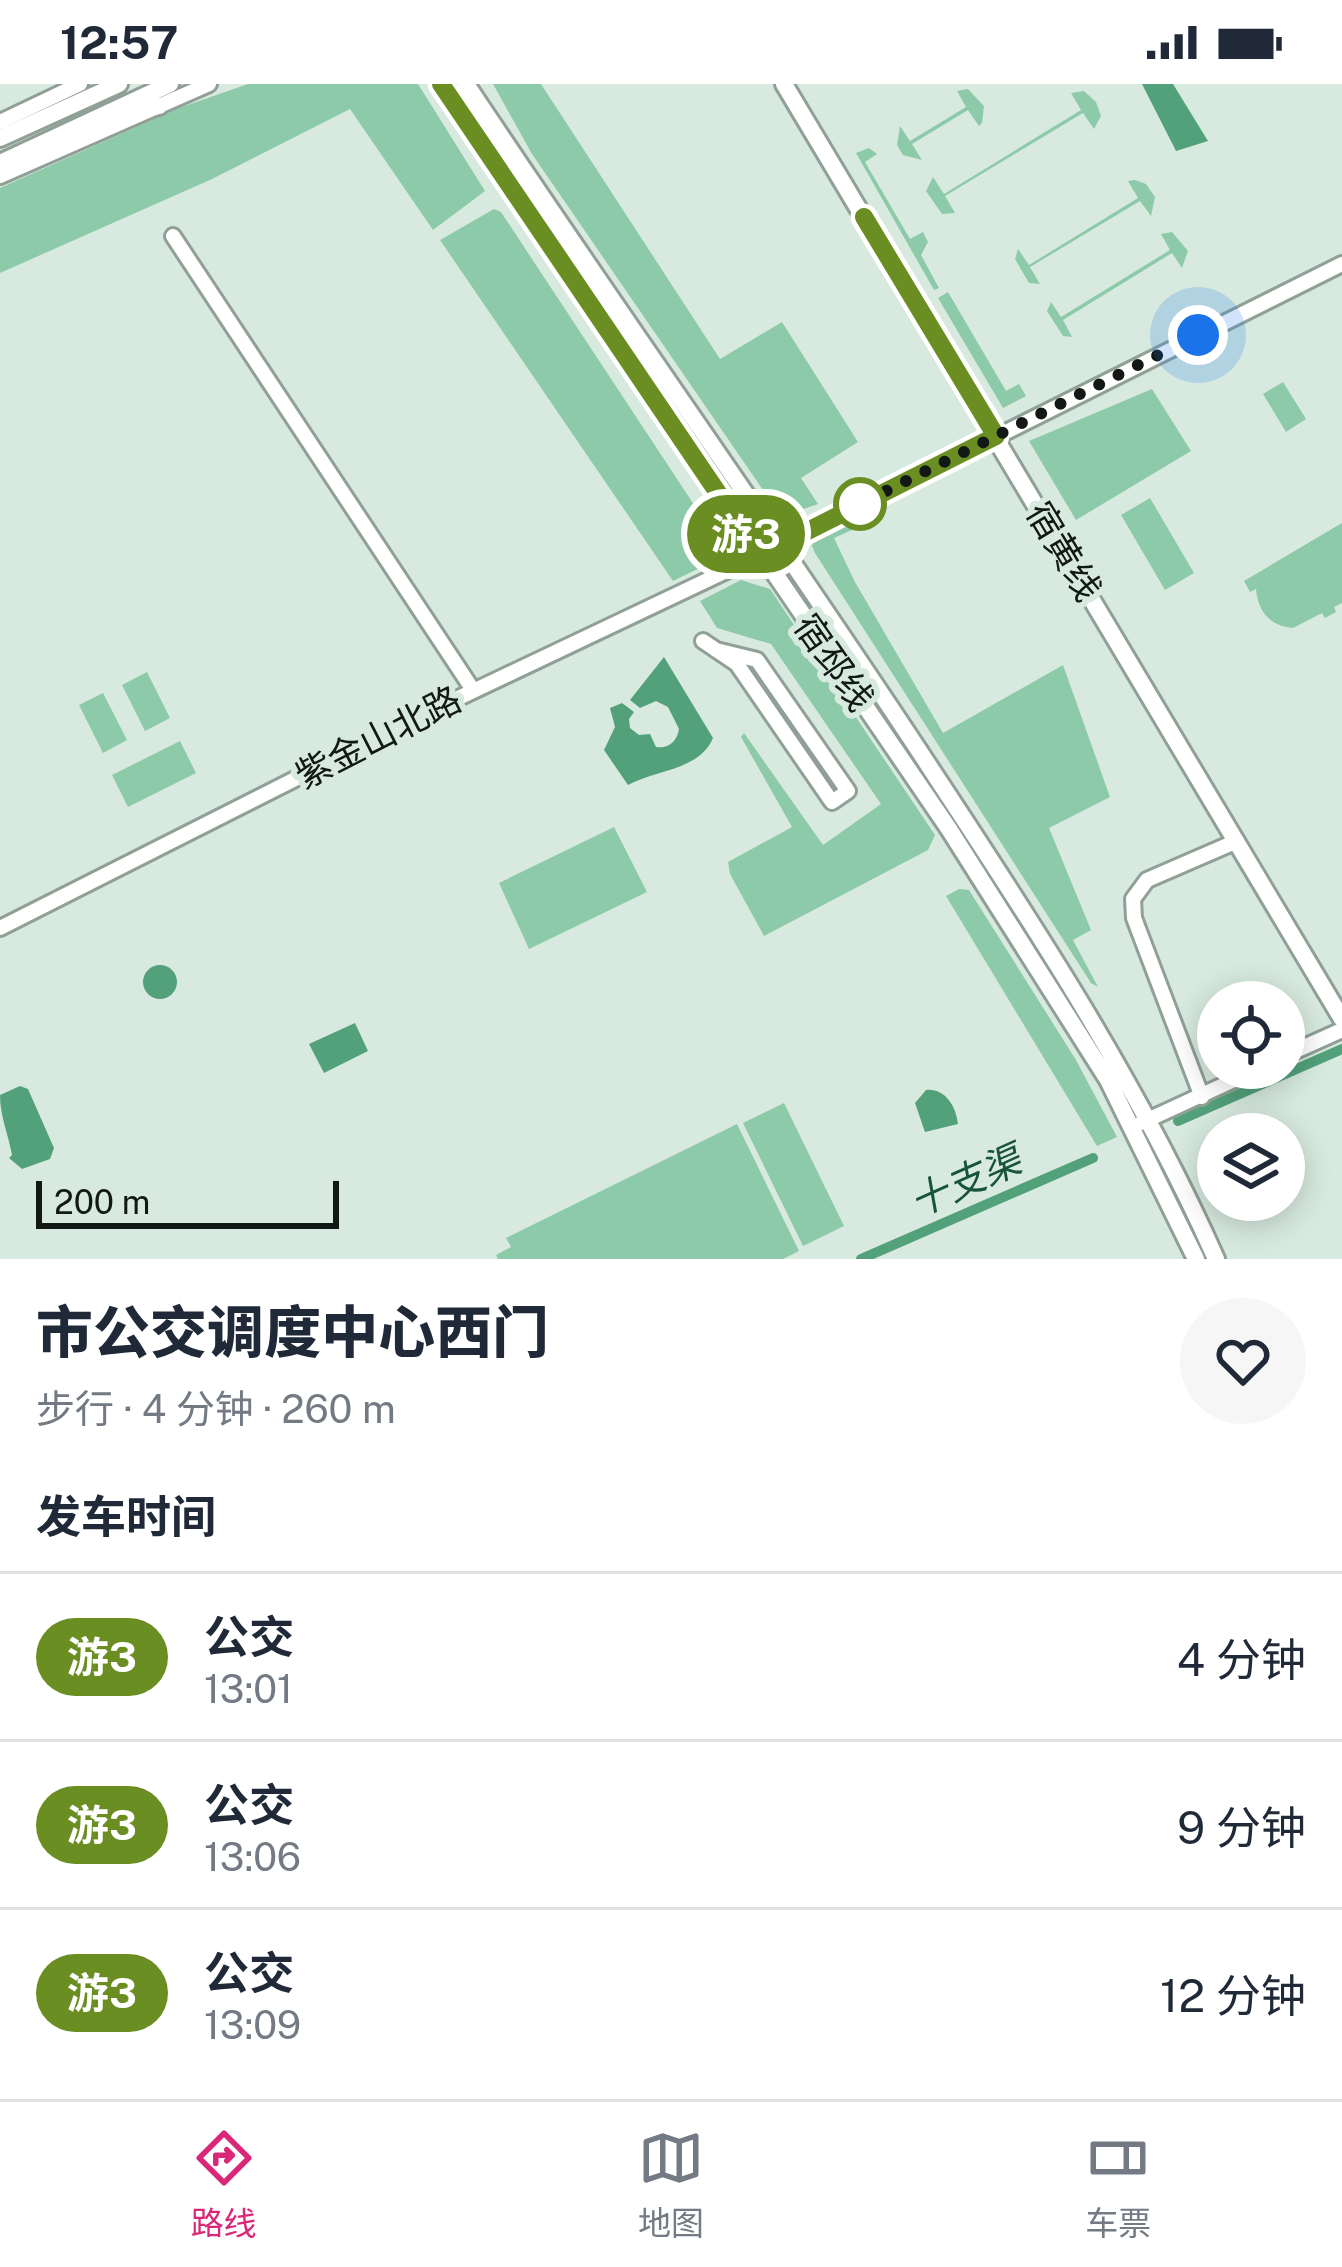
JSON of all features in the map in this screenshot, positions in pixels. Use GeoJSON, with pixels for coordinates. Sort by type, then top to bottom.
{"type":"FeatureCollection","features":[{"type":"Feature","properties":{"kind":"main road"},"geometry":{"type":"LineString","coordinates":[[0,138],[119,84]]}},
{"type":"Feature","properties":{"kind":"main road"},"geometry":{"type":"LineString","coordinates":[[0,163],[170,84]]}},
{"type":"Feature","properties":{"kind":"main road","name":"宿邳线"},"geometry":{"type":"LineString","coordinates":[[441,84],[949,829],[1140,1124],[1196,1259]]}},
{"type":"Feature","properties":{"kind":"main road","name":"宿邳线"},"geometry":{"type":"LineString","coordinates":[[466,84],[993,862],[1216,1259]]}},
{"type":"Feature","properties":{"kind":"main road","name":"宿黄线"},"geometry":{"type":"LineString","coordinates":[[784,84],[1342,1019]]}},
{"type":"Feature","properties":{"kind":"main road"},"geometry":{"type":"LineString","coordinates":[[95,119],[159,106]]}},
{"type":"Feature","properties":{"kind":"street"},"geometry":{"type":"LineString","coordinates":[[0,122],[80,84]]}},
{"type":"Feature","properties":{"kind":"street"},"geometry":{"type":"LineString","coordinates":[[0,176],[209,84]]}},
{"type":"Feature","properties":{"kind":"street"},"geometry":{"type":"LineString","coordinates":[[173,236],[473,690]]}},
{"type":"Feature","properties":{"kind":"street","name":"紫金山北路"},"geometry":{"type":"LineString","coordinates":[[0,928],[1342,264]]}},
{"type":"Feature","properties":{"kind":"street"},"geometry":{"type":"LineString","coordinates":[[709,645],[757,660],[848,791],[832,802],[737,664],[709,645]]}},
{"type":"Feature","properties":{"kind":"street"},"geometry":{"type":"LineString","coordinates":[[1202,1097],[1135,918],[1133,899],[1147,880],[1237,842]]}},
{"type":"Feature","properties":{"kind":"street"},"geometry":{"type":"LineString","coordinates":[[1305,1047],[1342,1030]]}},
{"type":"Feature","properties":{"kind":"street"},"geometry":{"type":"LineString","coordinates":[[1140,1124],[1218,1089]]}},
{"type":"Feature","properties":{"kind":"shaded area"},"geometry":{"type":"Polygon","coordinates":[[[248,84],[418,84],[485,191],[433,230],[350,109],[212,179],[0,273],[0,188],[179,108],[248,84]]]}},
{"type":"Feature","properties":{"kind":"shaded area"},"geometry":{"type":"Polygon","coordinates":[[[493,84],[541,84],[720,359],[782,322],[858,442],[801,478],[818,504],[792,513],[774,506],[532,154],[493,84]]]}},
{"type":"Feature","properties":{"kind":"shaded area"},"geometry":{"type":"Polygon","coordinates":[[[1142,84],[1173,84],[1208,141],[1176,151],[1142,84]]]}},
{"type":"Feature","properties":{"kind":"shaded area"},"geometry":{"type":"Polygon","coordinates":[[[968,89],[984,106],[982,123],[979,126],[968,110],[912,144],[922,160],[903,155],[897,145],[900,126],[910,141],[966,107],[957,91],[968,89]]]}},
{"type":"Feature","properties":{"kind":"shaded area"},"geometry":{"type":"Polygon","coordinates":[[[1084,91],[1096,102],[1101,116],[1094,129],[1083,113],[945,196],[955,213],[942,214],[926,191],[933,177],[944,194],[1081,110],[1071,93],[1084,91]]]}},
{"type":"Feature","properties":{"kind":"shaded area"},"geometry":{"type":"Polygon","coordinates":[[[869,148],[877,154],[865,162],[910,239],[923,232],[928,242],[921,255],[939,288],[934,290],[856,153],[869,148]]]}},
{"type":"Feature","properties":{"kind":"shaded area"},"geometry":{"type":"Polygon","coordinates":[[[1128,181],[1146,184],[1155,197],[1151,216],[1140,201],[1030,267],[1040,284],[1029,283],[1015,259],[1018,249],[1029,265],[1138,198],[1128,181]]]}},
{"type":"Feature","properties":{"kind":"shaded area"},"geometry":{"type":"Polygon","coordinates":[[[494,209],[501,212],[714,535],[720,547],[714,561],[673,581],[440,240],[494,209]]]}},
{"type":"Feature","properties":{"kind":"shaded area"},"geometry":{"type":"Polygon","coordinates":[[[1172,232],[1188,251],[1182,268],[1172,253],[1063,320],[1072,337],[1063,336],[1047,311],[1051,302],[1061,317],[1170,250],[1161,234],[1172,232]]]}},
{"type":"Feature","properties":{"kind":"shaded area"},"geometry":{"type":"Polygon","coordinates":[[[948,292],[1006,391],[1019,384],[1026,396],[1003,408],[938,298],[948,292]]]}},
{"type":"Feature","properties":{"kind":"shaded area"},"geometry":{"type":"Polygon","coordinates":[[[1283,382],[1306,419],[1286,432],[1263,394],[1283,382]]]}},
{"type":"Feature","properties":{"kind":"shaded area"},"geometry":{"type":"Polygon","coordinates":[[[1152,389],[1191,451],[1076,520],[1029,441],[1152,389]]]}},
{"type":"Feature","properties":{"kind":"shaded area"},"geometry":{"type":"Polygon","coordinates":[[[1150,498],[1194,573],[1165,590],[1121,515],[1150,498]]]}},
{"type":"Feature","properties":{"kind":"shaded area"},"geometry":{"type":"Polygon","coordinates":[[[861,511],[876,511],[879,518],[834,538],[943,733],[1063,665],[1110,797],[1049,828],[1091,930],[1073,940],[1098,987],[1091,983],[815,553],[816,535],[861,511]]]}},
{"type":"Feature","properties":{"kind":"shaded area"},"geometry":{"type":"Polygon","coordinates":[[[1342,523],[1342,603],[1334,607],[1336,612],[1325,618],[1322,613],[1293,628],[1272,621],[1259,605],[1256,589],[1250,592],[1244,581],[1342,523]]]}},
{"type":"Feature","properties":{"kind":"shaded area"},"geometry":{"type":"Polygon","coordinates":[[[741,580],[770,589],[935,835],[928,850],[764,936],[728,862],[792,827],[741,737],[744,733],[823,845],[881,804],[771,644],[717,628],[700,601],[741,580]]]}},
{"type":"Feature","properties":{"kind":"shaded area"},"geometry":{"type":"Polygon","coordinates":[[[664,657],[713,738],[688,763],[628,785],[604,750],[615,727],[610,708],[622,703],[634,712],[630,728],[639,735],[650,734],[656,747],[672,743],[679,729],[668,707],[656,701],[640,708],[630,700],[664,657]]]}},
{"type":"Feature","properties":{"kind":"shaded area"},"geometry":{"type":"Polygon","coordinates":[[[147,672],[170,718],[145,731],[122,685],[147,672]]]}},
{"type":"Feature","properties":{"kind":"shaded area"},"geometry":{"type":"Polygon","coordinates":[[[103,693],[127,740],[103,753],[79,705],[103,693]]]}},
{"type":"Feature","properties":{"kind":"shaded area"},"geometry":{"type":"Polygon","coordinates":[[[180,741],[196,773],[128,807],[112,775],[180,741]]]}},
{"type":"Feature","properties":{"kind":"shaded area"},"geometry":{"type":"Polygon","coordinates":[[[614,827],[647,892],[529,949],[499,883],[614,827]]]}},
{"type":"Feature","properties":{"kind":"shaded area"},"geometry":{"type":"Polygon","coordinates":[[[969,890],[1076,1060],[1117,1137],[1097,1146],[946,896],[969,890]]]}},
{"type":"Feature","properties":{"kind":"shaded area"},"geometry":{"type":"Polygon","coordinates":[[[160,965],[172,970],[177,982],[172,994],[160,999],[148,994],[143,982],[148,970],[160,965]]]}},
{"type":"Feature","properties":{"kind":"shaded area"},"geometry":{"type":"Polygon","coordinates":[[[355,1023],[368,1051],[324,1073],[309,1044],[355,1023]]]}},
{"type":"Feature","properties":{"kind":"shaded area"},"geometry":{"type":"Polygon","coordinates":[[[20,1086],[28,1089],[54,1148],[50,1159],[22,1169],[9,1158],[0,1095],[20,1086]]]}},
{"type":"Feature","properties":{"kind":"shaded area"},"geometry":{"type":"Polygon","coordinates":[[[926,1090],[948,1099],[958,1124],[925,1132],[915,1103],[926,1090]]]}},
{"type":"Feature","properties":{"kind":"shaded area"},"geometry":{"type":"Polygon","coordinates":[[[784,1103],[844,1226],[803,1246],[743,1123],[784,1103]]]}},
{"type":"Feature","properties":{"kind":"shaded area"},"geometry":{"type":"Polygon","coordinates":[[[737,1124],[799,1251],[783,1259],[498,1259],[496,1255],[511,1247],[506,1238],[737,1124]]]}},
{"type":"Feature","properties":{"kind":"waterway","name":"十支渠"},"geometry":{"type":"LineString","coordinates":[[1178,1121],[1342,1049]]}},
{"type":"Feature","properties":{"kind":"waterway","name":"十支渠"},"geometry":{"type":"LineString","coordinates":[[861,1259],[1093,1158]]}},
{"type":"Feature","properties":{"kind":"bus line","name":"游3"},"geometry":{"type":"LineString","coordinates":[[441,84],[760,555],[996,436],[864,217]]}},
{"type":"Feature","properties":{"kind":"route"},"geometry":{"type":"LineString","coordinates":[[860,504],[854,507],[1198,335]]}}]}
